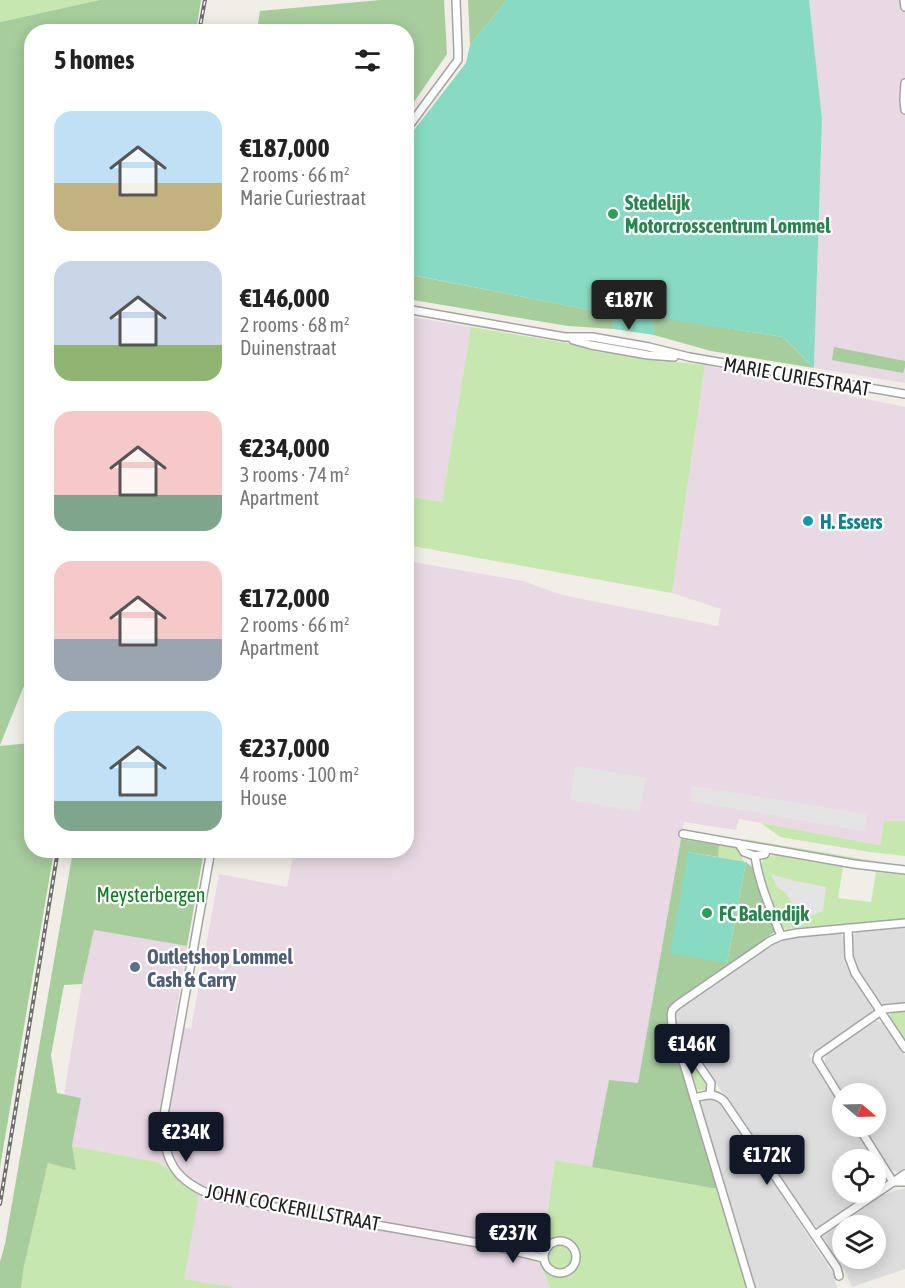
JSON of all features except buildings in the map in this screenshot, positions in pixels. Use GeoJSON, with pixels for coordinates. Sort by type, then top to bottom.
{"type":"FeatureCollection","features":[{"type":"Feature","properties":{"kind":"street"},"geometry":{"type":"LineString","coordinates":[[414,119],[458,60],[456,0]]}},
{"type":"Feature","properties":{"kind":"street"},"geometry":{"type":"LineString","coordinates":[[904,0],[905,8]]}},
{"type":"Feature","properties":{"kind":"street"},"geometry":{"type":"LineString","coordinates":[[905,83],[905,110]]}},
{"type":"Feature","properties":{"kind":"street","name":"MARIE CURIESTRAAT"},"geometry":{"type":"LineString","coordinates":[[414,310],[565,337],[592,337],[689,357],[905,394]]}},
{"type":"Feature","properties":{"kind":"street"},"geometry":{"type":"LineString","coordinates":[[682,834],[854,864],[905,870]]}},
{"type":"Feature","properties":{"kind":"street"},"geometry":{"type":"LineString","coordinates":[[739,844],[744,852],[754,856],[765,854],[767,849]]}},
{"type":"Feature","properties":{"kind":"street"},"geometry":{"type":"LineString","coordinates":[[754,856],[781,936]]}},
{"type":"Feature","properties":{"kind":"street","name":"JOHN COCKERILLSTRAAT"},"geometry":{"type":"LineString","coordinates":[[210,858],[164,1115],[164,1141],[172,1164],[179,1174],[197,1188],[218,1197],[490,1245],[543,1258],[548,1269],[559,1274],[569,1271],[575,1262],[575,1251],[563,1241],[553,1242],[545,1250],[490,1245]]}},
{"type":"Feature","properties":{"kind":"street"},"geometry":{"type":"LineString","coordinates":[[751,1288],[670,1016],[673,1008],[770,941],[781,936],[905,923]]}},
{"type":"Feature","properties":{"kind":"street"},"geometry":{"type":"LineString","coordinates":[[848,928],[849,957],[852,967],[905,1047]]}},
{"type":"Feature","properties":{"kind":"street"},"geometry":{"type":"LineString","coordinates":[[832,1084],[817,1060],[818,1055],[880,1011],[905,1007]]}},
{"type":"Feature","properties":{"kind":"street"},"geometry":{"type":"LineString","coordinates":[[680,1051],[689,1052],[692,1055],[711,1083],[711,1094]]}},
{"type":"Feature","properties":{"kind":"street"},"geometry":{"type":"LineString","coordinates":[[694,1098],[711,1094],[724,1101],[837,1268],[839,1276]]}},
{"type":"Feature","properties":{"kind":"street"},"geometry":{"type":"LineString","coordinates":[[865,1137],[893,1182]]}},
{"type":"Feature","properties":{"kind":"street"},"geometry":{"type":"LineString","coordinates":[[815,1235],[905,1174]]}},
{"type":"Feature","properties":{"kind":"street"},"geometry":{"type":"LineString","coordinates":[[893,1182],[905,1182]]}},
{"type":"Feature","properties":{"kind":"street"},"geometry":{"type":"LineString","coordinates":[[543,1258],[545,1250]]}},
{"type":"Feature","properties":{"kind":"shaded area"},"geometry":{"type":"Polygon","coordinates":[[[809,0],[905,0],[905,383],[814,368],[822,119],[809,0]]]}},
{"type":"Feature","properties":{"kind":"shaded area"},"geometry":{"type":"Polygon","coordinates":[[[414,317],[471,327],[442,502],[414,497],[414,317]]]}},
{"type":"Feature","properties":{"kind":"shaded area"},"geometry":{"type":"Polygon","coordinates":[[[705,365],[905,407],[905,821],[884,821],[880,845],[739,819],[736,830],[684,822],[638,1084],[609,1080],[592,1167],[555,1160],[540,1263],[550,1288],[236,1288],[184,1279],[179,1180],[158,1162],[72,1146],[81,1098],[64,1095],[82,984],[94,930],[187,946],[174,1026],[191,1029],[219,874],[287,887],[293,858],[414,858],[414,562],[523,581],[562,595],[718,626],[721,609],[672,593],[705,365]]]}},
{"type":"Feature","properties":{"kind":"shaded area"},"geometry":{"type":"Polygon","coordinates":[[[575,766],[646,778],[639,812],[570,800],[575,766]]]}},
{"type":"Feature","properties":{"kind":"shaded area"},"geometry":{"type":"Polygon","coordinates":[[[692,786],[867,814],[864,831],[690,801],[692,786]]]}},
{"type":"Feature","properties":{"kind":"shaded area"},"geometry":{"type":"Polygon","coordinates":[[[771,874],[826,887],[823,911],[809,916],[803,924],[798,924],[794,907],[785,892],[777,887],[771,874]]]}},
{"type":"Feature","properties":{"kind":"shaded area"},"geometry":{"type":"Polygon","coordinates":[[[905,928],[905,1004],[884,1004],[875,997],[854,964],[852,937],[857,932],[905,928]]]}},
{"type":"Feature","properties":{"kind":"shaded area"},"geometry":{"type":"Polygon","coordinates":[[[840,933],[844,939],[849,972],[873,1008],[872,1013],[809,1055],[832,1092],[832,1137],[861,1137],[868,1149],[832,1149],[832,1203],[856,1203],[838,1215],[832,1215],[832,1219],[821,1227],[812,1224],[692,1048],[679,1037],[675,1017],[676,1010],[778,941],[786,938],[840,933]]]}},
{"type":"Feature","properties":{"kind":"shaded area"},"geometry":{"type":"Polygon","coordinates":[[[876,1021],[882,1023],[905,1055],[905,1170],[901,1173],[892,1170],[886,1161],[886,1149],[878,1149],[871,1137],[886,1137],[886,1083],[837,1083],[825,1065],[827,1053],[876,1021]]]}},
{"type":"Feature","properties":{"kind":"shaded area"},"geometry":{"type":"Polygon","coordinates":[[[712,1098],[722,1106],[784,1197],[834,1275],[837,1288],[755,1288],[699,1102],[712,1098]]]}},
{"type":"Feature","properties":{"kind":"shaded area"},"geometry":{"type":"Polygon","coordinates":[[[905,1188],[905,1269],[852,1287],[844,1269],[886,1269],[886,1215],[854,1215],[872,1203],[886,1203],[886,1194],[905,1188]]]}},
{"type":"Feature","properties":{"kind":"shaded area"},"geometry":{"type":"Polygon","coordinates":[[[832,1230],[832,1252],[822,1237],[832,1230]]]}},
{"type":"Feature","properties":{"kind":"green space"},"geometry":{"type":"Polygon","coordinates":[[[0,0],[100,0],[0,22],[0,0]]]}},
{"type":"Feature","properties":{"kind":"green space"},"geometry":{"type":"Polygon","coordinates":[[[100,0],[201,0],[197,24],[24,24],[24,686],[0,745],[0,22],[100,0]]]}},
{"type":"Feature","properties":{"kind":"green space"},"geometry":{"type":"Polygon","coordinates":[[[381,0],[444,0],[447,54],[414,102],[414,24],[258,24],[260,11],[381,0]]]}},
{"type":"Feature","properties":{"kind":"green space"},"geometry":{"type":"Polygon","coordinates":[[[468,0],[507,0],[470,45],[468,0]]]}},
{"type":"Feature","properties":{"kind":"green space","name":"Stedelijk Motorcrosscentrum Lommel"},"geometry":{"type":"Polygon","coordinates":[[[507,0],[809,0],[822,119],[814,368],[783,337],[653,317],[654,335],[614,329],[610,314],[414,275],[414,130],[466,63],[470,45],[507,0]]]}},
{"type":"Feature","properties":{"kind":"green space"},"geometry":{"type":"Polygon","coordinates":[[[414,276],[611,314],[614,329],[568,326],[414,300],[414,276]]]}},
{"type":"Feature","properties":{"kind":"green space"},"geometry":{"type":"Polygon","coordinates":[[[652,316],[783,337],[814,368],[711,351],[654,335],[652,316]]]}},
{"type":"Feature","properties":{"kind":"green space"},"geometry":{"type":"Polygon","coordinates":[[[471,327],[573,344],[593,351],[705,365],[672,593],[414,546],[414,497],[442,502],[471,327]]]}},
{"type":"Feature","properties":{"kind":"green space"},"geometry":{"type":"Polygon","coordinates":[[[834,347],[905,361],[905,367],[903,373],[832,360],[834,347]]]}},
{"type":"Feature","properties":{"kind":"green space"},"geometry":{"type":"Polygon","coordinates":[[[24,744],[24,858],[53,858],[0,1167],[0,746],[24,744]]]}},
{"type":"Feature","properties":{"kind":"green space"},"geometry":{"type":"Polygon","coordinates":[[[884,821],[905,821],[905,856],[780,837],[761,823],[880,845],[884,821]]]}},
{"type":"Feature","properties":{"kind":"green space"},"geometry":{"type":"Polygon","coordinates":[[[681,839],[719,845],[718,857],[688,852],[727,963],[746,862],[752,867],[777,930],[671,1006],[668,1014],[672,1038],[718,1189],[592,1167],[609,1080],[638,1083],[681,839]]]}},
{"type":"Feature","properties":{"kind":"green space"},"geometry":{"type":"Polygon","coordinates":[[[745,839],[875,861],[885,863],[885,865],[743,842],[745,839]]]}},
{"type":"Feature","properties":{"kind":"green space"},"geometry":{"type":"Polygon","coordinates":[[[719,845],[737,847],[744,862],[718,857],[719,845]]]}},
{"type":"Feature","properties":{"kind":"green space","name":"FC Balendijk"},"geometry":{"type":"Polygon","coordinates":[[[688,852],[746,862],[727,963],[670,953],[688,852]]]}},
{"type":"Feature","properties":{"kind":"green space"},"geometry":{"type":"Polygon","coordinates":[[[775,855],[843,867],[838,898],[871,902],[876,872],[905,875],[905,919],[783,929],[760,866],[765,857],[775,855]]]}},
{"type":"Feature","properties":{"kind":"green space","name":"Meysterbergen"},"geometry":{"type":"Polygon","coordinates":[[[72,858],[203,858],[187,946],[94,930],[82,984],[64,985],[51,1055],[57,1093],[81,1098],[72,1146],[76,1170],[48,1163],[21,1288],[0,1288],[0,1262],[72,858]]]}},
{"type":"Feature","properties":{"kind":"green space"},"geometry":{"type":"Polygon","coordinates":[[[894,1011],[905,1011],[905,1043],[890,1020],[890,1015],[894,1011]]]}},
{"type":"Feature","properties":{"kind":"green space"},"geometry":{"type":"Polygon","coordinates":[[[687,1055],[706,1082],[707,1087],[704,1090],[698,1090],[696,1087],[687,1055]]]}},
{"type":"Feature","properties":{"kind":"green space"},"geometry":{"type":"Polygon","coordinates":[[[72,1146],[158,1162],[199,1195],[184,1279],[238,1288],[21,1288],[48,1163],[72,1146]]]}},
{"type":"Feature","properties":{"kind":"green space"},"geometry":{"type":"Polygon","coordinates":[[[555,1160],[718,1189],[747,1288],[550,1288],[540,1263],[555,1160]]]}},
{"type":"Feature","properties":{"kind":"railway"},"geometry":{"type":"LineString","coordinates":[[200,24],[205,0]]}},
{"type":"Feature","properties":{"kind":"railway"},"geometry":{"type":"LineString","coordinates":[[0,1204],[57,858]]}},
{"type":"Feature","properties":{"kind":"place","name":"Stedelijk Motorcrosscentrum Lommel"},"geometry":{"type":"Point","coordinates":[613,214]}},
{"type":"Feature","properties":{"kind":"place","name":"H. Essers"},"geometry":{"type":"Point","coordinates":[808,521]}},
{"type":"Feature","properties":{"kind":"place","name":"FC Balendijk"},"geometry":{"type":"Point","coordinates":[707,913]}},
{"type":"Feature","properties":{"kind":"place","name":"Outletshop Lommel Cash & Carry"},"geometry":{"type":"Point","coordinates":[135,967]}}]}
